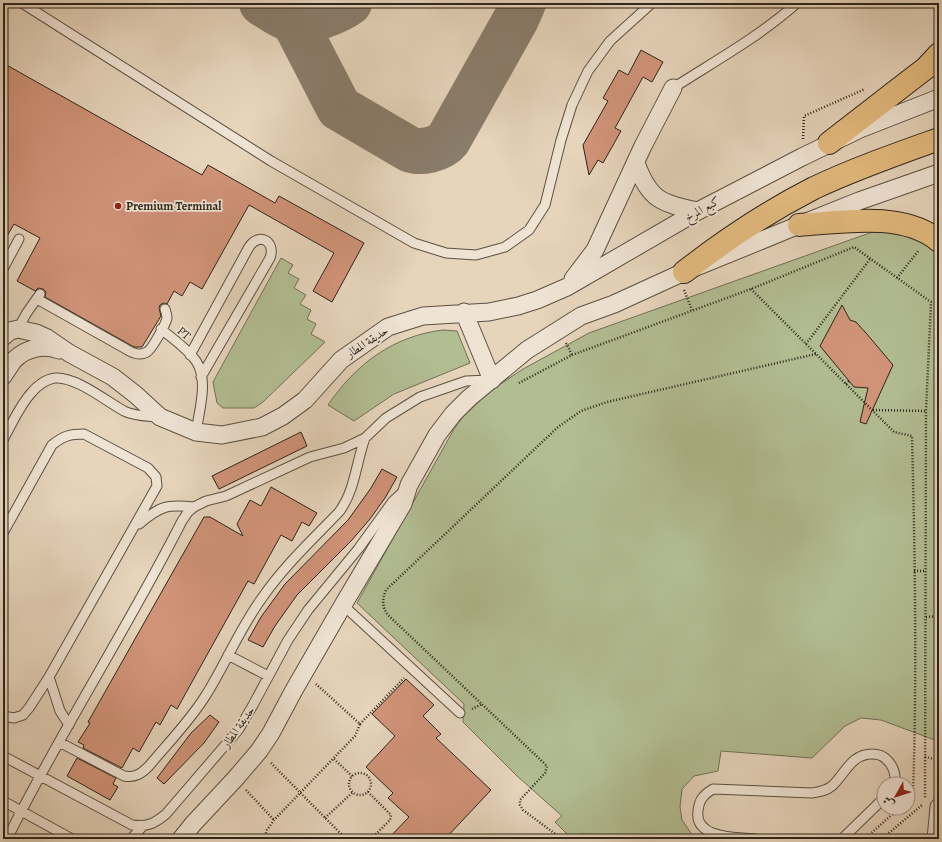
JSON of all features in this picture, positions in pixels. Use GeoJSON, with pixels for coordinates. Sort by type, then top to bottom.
{"type":"FeatureCollection","features":[{"type":"Feature","properties":{"kind":"highway"},"geometry":{"type":"LineString","coordinates":[[829,143],[910,81],[926,68],[939,54]]}},
{"type":"Feature","properties":{"kind":"highway"},"geometry":{"type":"LineString","coordinates":[[684,272],[740,230],[815,188],[863,167],[939,139]]}},
{"type":"Feature","properties":{"kind":"highway"},"geometry":{"type":"LineString","coordinates":[[799,225],[864,221],[892,221],[924,231],[939,241]]}},
{"type":"Feature","properties":{"kind":"street"},"geometry":{"type":"LineString","coordinates":[[567,287],[586,264],[595,250],[643,146],[673,88]]}},
{"type":"Feature","properties":{"kind":"street","name":"كبع المرخ"},"geometry":{"type":"LineString","coordinates":[[464,312],[489,312],[518,306],[567,287],[698,210],[829,143],[939,98]]}},
{"type":"Feature","properties":{"kind":"street"},"geometry":{"type":"LineString","coordinates":[[636,163],[646,186],[657,198],[672,206],[698,210]]}},
{"type":"Feature","properties":{"kind":"street"},"geometry":{"type":"LineString","coordinates":[[464,312],[492,380],[527,350],[581,316],[614,304],[684,272],[859,201],[939,173]]}},
{"type":"Feature","properties":{"kind":"street","name":"حديقة المطار"},"geometry":{"type":"LineString","coordinates":[[8,331],[36,333],[47,338],[69,353],[113,377],[160,417],[196,432],[222,435],[262,427],[283,416],[305,400],[341,360],[388,328],[423,316],[464,312]]}},
{"type":"Feature","properties":{"kind":"street"},"geometry":{"type":"LineString","coordinates":[[3,376],[15,360],[26,352],[38,347],[50,347],[69,353]]}},
{"type":"Feature","properties":{"kind":"street","name":"حديقة المطار"},"geometry":{"type":"LineString","coordinates":[[182,839],[193,824],[259,751],[271,733],[304,673],[404,504],[409,485],[437,435],[452,414],[492,380]]}},
{"type":"Feature","properties":{"kind":"street"},"geometry":{"type":"LineString","coordinates":[[936,839],[939,807]]}},
{"type":"Feature","properties":{"kind":"lane"},"geometry":{"type":"LineString","coordinates":[[22,3],[271,161],[414,243],[446,253],[476,255],[505,247],[529,230],[545,205],[561,140],[572,105],[588,71],[610,41],[652,3]]}},
{"type":"Feature","properties":{"kind":"lane"},"geometry":{"type":"LineString","coordinates":[[673,88],[747,42],[783,15],[796,3]]}},
{"type":"Feature","properties":{"kind":"lane"},"geometry":{"type":"LineString","coordinates":[[3,269],[19,239]]}},
{"type":"Feature","properties":{"kind":"lane"},"geometry":{"type":"LineString","coordinates":[[190,355],[248,247],[257,239],[263,239],[268,242],[272,252],[270,258],[201,377],[202,393],[196,432]]}},
{"type":"Feature","properties":{"kind":"lane"},"geometry":{"type":"LineString","coordinates":[[8,331],[26,314],[39,296],[136,354],[147,352],[152,348],[167,318],[165,309]]}},
{"type":"Feature","properties":{"kind":"lane","name":"PT"},"geometry":{"type":"LineString","coordinates":[[161,329],[178,342],[190,355],[200,368],[201,377]]}},
{"type":"Feature","properties":{"kind":"lane","name":"حديقة المطار"},"geometry":{"type":"LineString","coordinates":[[3,440],[22,405],[32,391],[43,382],[55,378],[74,382],[125,411],[135,414],[160,417]]}},
{"type":"Feature","properties":{"kind":"lane"},"geometry":{"type":"LineString","coordinates":[[7,839],[40,776],[188,512],[206,501],[226,496],[310,457],[344,448],[365,438],[386,418],[420,397],[466,381],[492,380]]}},
{"type":"Feature","properties":{"kind":"lane"},"geometry":{"type":"LineString","coordinates":[[3,534],[52,445],[61,438],[72,434],[84,434],[148,468],[156,477],[157,486],[49,677],[23,715],[14,718],[3,716]]}},
{"type":"Feature","properties":{"kind":"lane"},"geometry":{"type":"LineString","coordinates":[[59,742],[124,776],[131,778],[141,773],[149,766],[190,717],[206,695],[251,615],[271,586],[299,553],[345,504],[355,477],[365,438]]}},
{"type":"Feature","properties":{"kind":"lane","name":"حديقة المطار"},"geometry":{"type":"LineString","coordinates":[[142,827],[151,825],[166,814],[239,729],[288,640],[308,610],[359,548],[393,501],[409,485]]}},
{"type":"Feature","properties":{"kind":"lane"},"geometry":{"type":"LineString","coordinates":[[135,527],[149,515],[161,508],[178,505],[194,507]]}},
{"type":"Feature","properties":{"kind":"lane"},"geometry":{"type":"LineString","coordinates":[[343,606],[460,713]]}},
{"type":"Feature","properties":{"kind":"lane"},"geometry":{"type":"LineString","coordinates":[[228,655],[268,676]]}},
{"type":"Feature","properties":{"kind":"lane"},"geometry":{"type":"LineString","coordinates":[[49,677],[60,711],[69,725]]}},
{"type":"Feature","properties":{"kind":"lane"},"geometry":{"type":"LineString","coordinates":[[755,839],[718,835],[707,832],[700,823],[697,814],[699,803],[704,794],[713,789],[812,793],[823,792],[832,786],[853,761],[862,755],[871,754],[878,754],[885,757],[892,765],[895,776]]}},
{"type":"Feature","properties":{"kind":"lane"},"geometry":{"type":"LineString","coordinates":[[3,756],[122,821],[142,827]]}},
{"type":"Feature","properties":{"kind":"lane"},"geometry":{"type":"LineString","coordinates":[[3,801],[72,839]]}},
{"type":"Feature","properties":{"kind":"lane"},"geometry":{"type":"LineString","coordinates":[[842,839],[876,806]]}},
{"type":"Feature","properties":{"kind":"lane"},"geometry":{"type":"LineString","coordinates":[[131,839],[142,827]]}},
{"type":"Feature","properties":{"kind":"path"},"geometry":{"type":"LineString","coordinates":[[804,116],[868,88]]}},
{"type":"Feature","properties":{"kind":"path"},"geometry":{"type":"LineString","coordinates":[[519,383],[572,356],[751,289],[854,247],[931,302],[926,411],[925,802],[882,839]]}},
{"type":"Feature","properties":{"kind":"path"},"geometry":{"type":"LineString","coordinates":[[806,344],[870,259]]}},
{"type":"Feature","properties":{"kind":"path"},"geometry":{"type":"LineString","coordinates":[[751,289],[894,432],[912,436],[914,571],[914,776]]}},
{"type":"Feature","properties":{"kind":"path"},"geometry":{"type":"LineString","coordinates":[[562,839],[523,810],[520,805],[520,800],[545,773],[547,766],[388,615],[384,610],[383,603],[383,596],[386,590],[558,427],[581,411],[607,402],[816,354]]}},
{"type":"Feature","properties":{"kind":"path"},"geometry":{"type":"LineString","coordinates":[[846,384],[849,381]]}},
{"type":"Feature","properties":{"kind":"path"},"geometry":{"type":"LineString","coordinates":[[872,410],[926,411]]}},
{"type":"Feature","properties":{"kind":"path"},"geometry":{"type":"LineString","coordinates":[[914,571],[926,571]]}},
{"type":"Feature","properties":{"kind":"path"},"geometry":{"type":"LineString","coordinates":[[926,616],[939,616]]}},
{"type":"Feature","properties":{"kind":"path"},"geometry":{"type":"LineString","coordinates":[[264,839],[267,830],[274,820],[334,759],[355,736],[360,724],[412,670]]}},
{"type":"Feature","properties":{"kind":"path"},"geometry":{"type":"LineString","coordinates":[[304,673],[360,724]]}},
{"type":"Feature","properties":{"kind":"path"},"geometry":{"type":"LineString","coordinates":[[259,751],[346,839]]}},
{"type":"Feature","properties":{"kind":"path"},"geometry":{"type":"LineString","coordinates":[[925,757],[939,760]]}},
{"type":"Feature","properties":{"kind":"path"},"geometry":{"type":"LineString","coordinates":[[334,759],[352,777]]}},
{"type":"Feature","properties":{"kind":"path"},"geometry":{"type":"LineString","coordinates":[[356,774],[361,774],[369,778],[371,788],[368,792],[361,795],[353,792],[350,785],[352,777],[356,774]]}},
{"type":"Feature","properties":{"kind":"path"},"geometry":{"type":"LineString","coordinates":[[235,779],[274,820]]}},
{"type":"Feature","properties":{"kind":"path"},"geometry":{"type":"LineString","coordinates":[[325,818],[353,792]]}},
{"type":"Feature","properties":{"kind":"path"},"geometry":{"type":"LineString","coordinates":[[368,792],[391,815],[390,820],[371,839]]}},
{"type":"Feature","properties":{"kind":"path"},"geometry":{"type":"LineString","coordinates":[[865,839],[890,816]]}},
{"type":"Feature","properties":{"kind":"green space"},"geometry":{"type":"Polygon","coordinates":[[[891,226],[929,243],[939,257],[939,740],[932,739],[881,720],[861,718],[845,726],[812,758],[721,751],[718,771],[694,776],[682,789],[680,807],[682,820],[695,839],[581,834],[571,838],[555,822],[562,816],[516,775],[463,722],[464,704],[357,603],[454,429],[462,418],[490,391],[523,369],[589,333],[891,226]]]}},
{"type":"Feature","properties":{"kind":"green space"},"geometry":{"type":"Polygon","coordinates":[[[281,258],[293,265],[288,273],[299,279],[294,288],[306,295],[300,304],[311,310],[307,319],[316,324],[311,334],[325,342],[263,402],[254,408],[223,408],[217,403],[213,382],[281,258]]]}},
{"type":"Feature","properties":{"kind":"green space"},"geometry":{"type":"Polygon","coordinates":[[[443,330],[457,331],[470,363],[394,394],[354,421],[328,405],[351,377],[377,354],[408,338],[443,330]]]}},
{"type":"Feature","properties":{"kind":"building"},"geometry":{"type":"Polygon","coordinates":[[[641,50],[663,62],[652,82],[643,77],[615,128],[621,131],[603,163],[598,160],[589,175],[583,145],[608,101],[603,98],[619,70],[628,75],[641,50]]]}},
{"type":"Feature","properties":{"kind":"building","name":"Premium Terminal"},"geometry":{"type":"Polygon","coordinates":[[[3,63],[202,175],[208,165],[275,203],[279,196],[364,243],[332,302],[313,291],[334,253],[249,205],[202,289],[190,282],[182,296],[174,291],[167,304],[163,303],[160,305],[159,308],[161,316],[142,347],[134,347],[45,297],[46,292],[43,289],[38,288],[35,291],[17,281],[40,238],[14,224],[3,243],[3,63]]]}},
{"type":"Feature","properties":{"kind":"building"},"geometry":{"type":"Polygon","coordinates":[[[842,305],[850,320],[856,322],[893,365],[866,424],[860,422],[868,388],[854,387],[820,346],[842,305]]]}},
{"type":"Feature","properties":{"kind":"building"},"geometry":{"type":"Polygon","coordinates":[[[301,432],[307,446],[219,489],[212,476],[301,432]]]}},
{"type":"Feature","properties":{"kind":"building"},"geometry":{"type":"Polygon","coordinates":[[[382,469],[397,477],[385,498],[370,519],[351,541],[297,595],[275,626],[263,647],[248,640],[261,617],[285,584],[348,520],[371,488],[382,469]]]}},
{"type":"Feature","properties":{"kind":"building"},"geometry":{"type":"Polygon","coordinates":[[[271,487],[317,513],[309,526],[302,522],[292,541],[281,535],[254,584],[248,581],[177,709],[171,705],[160,725],[156,722],[139,752],[133,748],[122,768],[83,748],[84,745],[78,742],[90,723],[88,722],[204,517],[210,517],[243,536],[237,524],[250,500],[261,506],[271,487]]]}},
{"type":"Feature","properties":{"kind":"building"},"geometry":{"type":"Polygon","coordinates":[[[406,679],[434,705],[423,716],[441,734],[436,738],[491,790],[445,839],[388,839],[409,817],[388,798],[393,793],[366,767],[395,736],[372,714],[406,679]]]}},
{"type":"Feature","properties":{"kind":"building"},"geometry":{"type":"Polygon","coordinates":[[[210,715],[219,722],[204,743],[164,784],[157,778],[191,733],[210,715]]]}},
{"type":"Feature","properties":{"kind":"building"},"geometry":{"type":"Polygon","coordinates":[[[77,758],[116,778],[113,784],[118,787],[110,800],[67,776],[77,758]]]}},
{"type":"Feature","properties":{"kind":"taxiway"},"geometry":{"type":"LineString","coordinates":[[262,3],[284,16],[298,21],[313,19],[337,10],[349,3]]}},
{"type":"Feature","properties":{"kind":"taxiway"},"geometry":{"type":"LineString","coordinates":[[294,21],[339,108],[409,149],[424,151],[440,146],[448,140],[516,19],[523,3]]}},
{"type":"Feature","properties":{"kind":"place","name":"Premium Terminal"},"geometry":{"type":"Point","coordinates":[118,206]}}]}
